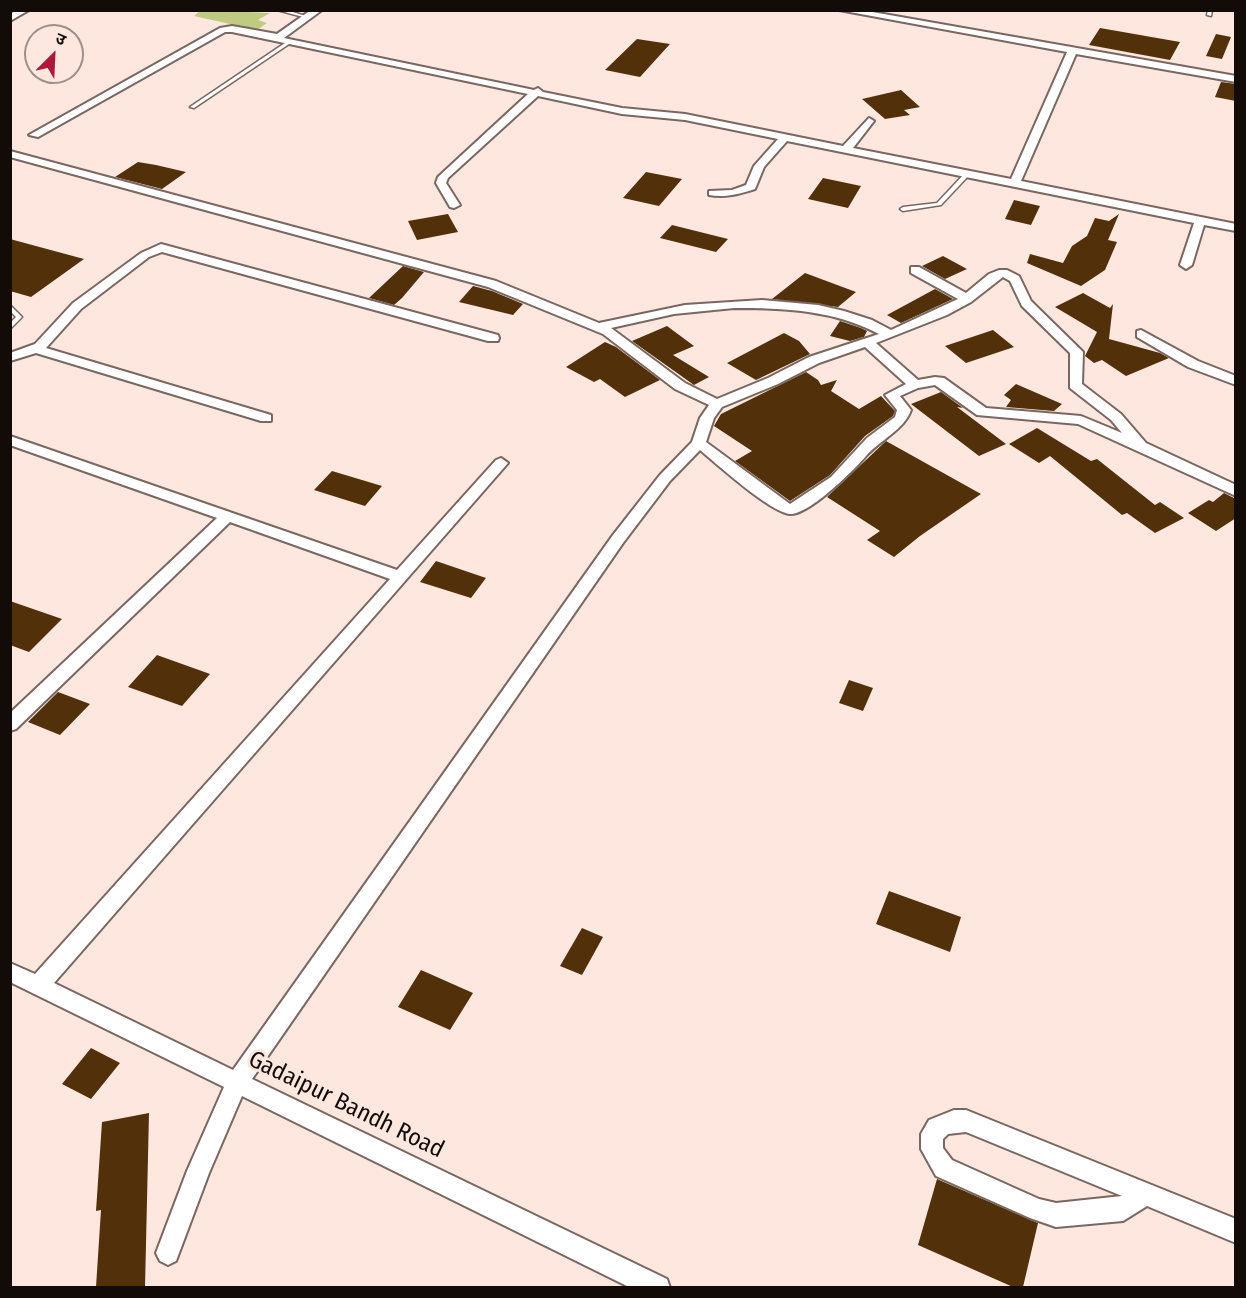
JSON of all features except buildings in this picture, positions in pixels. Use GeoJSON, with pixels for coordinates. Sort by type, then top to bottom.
{"type":"FeatureCollection","features":[{"type":"Feature","properties":{"kind":"street"},"geometry":{"type":"LineString","coordinates":[[10,18],[25,10]]}},
{"type":"Feature","properties":{"kind":"street"},"geometry":{"type":"LineString","coordinates":[[34,135],[223,30],[232,29],[278,37],[318,10]]}},
{"type":"Feature","properties":{"kind":"street"},"geometry":{"type":"LineString","coordinates":[[843,10],[1236,79]]}},
{"type":"Feature","properties":{"kind":"street"},"geometry":{"type":"LineString","coordinates":[[278,37],[276,39],[538,91],[622,111],[673,115],[968,172],[1236,228]]}},
{"type":"Feature","properties":{"kind":"street"},"geometry":{"type":"LineString","coordinates":[[1015,182],[1073,51]]}},
{"type":"Feature","properties":{"kind":"street"},"geometry":{"type":"LineString","coordinates":[[454,205],[441,183],[443,177],[538,91]]}},
{"type":"Feature","properties":{"kind":"street"},"geometry":{"type":"LineString","coordinates":[[846,149],[869,121]]}},
{"type":"Feature","properties":{"kind":"street"},"geometry":{"type":"LineString","coordinates":[[713,192],[733,192],[751,188],[759,166],[784,138]]}},
{"type":"Feature","properties":{"kind":"street"},"geometry":{"type":"LineString","coordinates":[[10,154],[492,284],[599,327],[680,386],[717,404]]}},
{"type":"Feature","properties":{"kind":"street"},"geometry":{"type":"LineString","coordinates":[[1186,264],[1200,221]]}},
{"type":"Feature","properties":{"kind":"street"},"geometry":{"type":"LineString","coordinates":[[11,357],[36,349],[48,341],[77,306],[145,255],[161,248],[493,338]]}},
{"type":"Feature","properties":{"kind":"street"},"geometry":{"type":"LineString","coordinates":[[915,270],[967,299]]}},
{"type":"Feature","properties":{"kind":"street"},"geometry":{"type":"LineString","coordinates":[[168,1252],[198,1171],[237,1082],[618,539],[665,478],[699,443],[707,418],[717,404],[773,381],[814,360],[933,316],[967,299],[993,277],[1003,273],[1013,277],[1026,303],[1077,352],[1074,386],[1116,417],[1141,446]]}},
{"type":"Feature","properties":{"kind":"street"},"geometry":{"type":"LineString","coordinates":[[599,327],[684,309],[764,305],[837,311],[862,318],[888,333]]}},
{"type":"Feature","properties":{"kind":"street"},"geometry":{"type":"LineString","coordinates":[[1141,334],[1193,364],[1236,381]]}},
{"type":"Feature","properties":{"kind":"street"},"geometry":{"type":"LineString","coordinates":[[867,342],[916,384]]}},
{"type":"Feature","properties":{"kind":"street"},"geometry":{"type":"LineString","coordinates":[[36,349],[266,418]]}},
{"type":"Feature","properties":{"kind":"street"},"geometry":{"type":"LineString","coordinates":[[699,443],[782,507],[792,509],[836,480],[872,441],[901,419],[904,410],[892,395],[916,384],[939,381],[985,413],[1073,418],[1141,446],[1236,491]]}},
{"type":"Feature","properties":{"kind":"street"},"geometry":{"type":"LineString","coordinates":[[10,440],[401,577]]}},
{"type":"Feature","properties":{"kind":"street"},"geometry":{"type":"LineString","coordinates":[[39,985],[501,463]]}},
{"type":"Feature","properties":{"kind":"street"},"geometry":{"type":"LineString","coordinates":[[10,724],[228,516]]}},
{"type":"Feature","properties":{"kind":"street","name":"Gadaipur Bandh Road"},"geometry":{"type":"LineString","coordinates":[[10,972],[658,1287]]}},
{"type":"Feature","properties":{"kind":"street"},"geometry":{"type":"LineString","coordinates":[[1146,1193],[1123,1209],[1056,1215],[1038,1210],[944,1168],[930,1146],[932,1134],[939,1125],[952,1120],[966,1121],[1146,1193],[1236,1231]]}},
{"type":"Feature","properties":{"kind":"lane"},"geometry":{"type":"LineString","coordinates":[[279,10],[307,17]]}},
{"type":"Feature","properties":{"kind":"lane"},"geometry":{"type":"LineString","coordinates":[[192,107],[290,42]]}},
{"type":"Feature","properties":{"kind":"lane"},"geometry":{"type":"LineString","coordinates":[[903,209],[939,204],[968,172]]}},
{"type":"Feature","properties":{"kind":"lane"},"geometry":{"type":"LineString","coordinates":[[10,307],[19,317],[10,327]]}},
{"type":"Feature","properties":{"kind":"green space"},"geometry":{"type":"Polygon","coordinates":[[[201,10],[270,13],[258,20],[267,23],[257,30],[194,16],[201,10]]]}}]}
